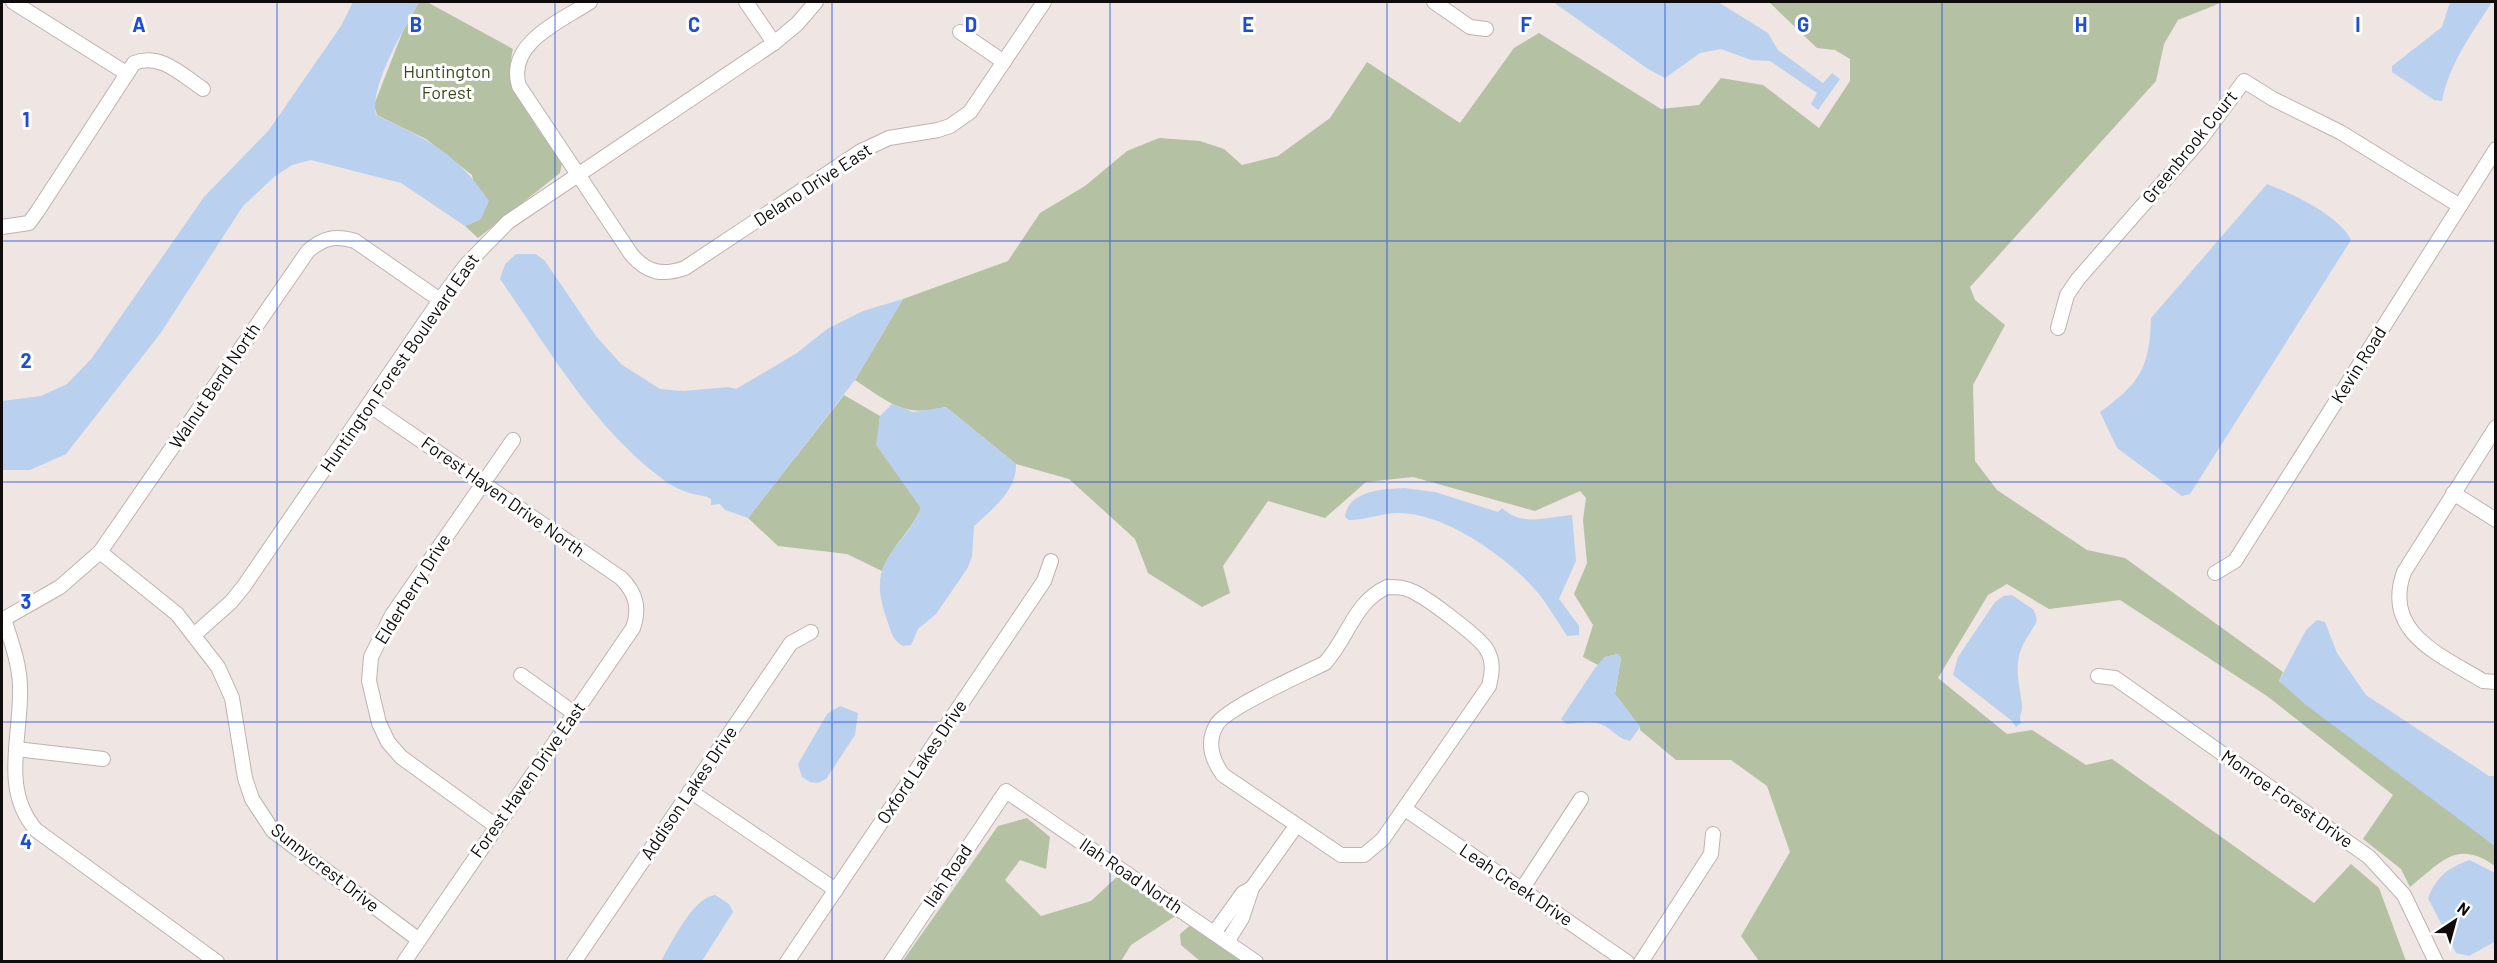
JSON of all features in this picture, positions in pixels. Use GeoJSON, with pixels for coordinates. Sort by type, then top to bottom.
{"type":"FeatureCollection","features":[{"type":"Feature","properties":{"kind":"street"},"geometry":{"type":"LineString","coordinates":[[13,2],[126,74]]}},
{"type":"Feature","properties":{"kind":"street"},"geometry":{"type":"LineString","coordinates":[[578,174],[519,86],[517,66],[528,44],[590,2]]}},
{"type":"Feature","properties":{"kind":"street"},"geometry":{"type":"LineString","coordinates":[[746,2],[774,43]]}},
{"type":"Feature","properties":{"kind":"street","name":"Huntington Forest Boulevard East"},"geometry":{"type":"LineString","coordinates":[[194,634],[231,602],[244,586],[440,300],[466,265],[492,236],[507,222],[774,43],[797,24],[816,2]]}},
{"type":"Feature","properties":{"kind":"street","name":"Delano Drive East"},"geometry":{"type":"LineString","coordinates":[[578,174],[639,264],[659,273],[670,273],[685,268],[861,151],[889,138],[950,126],[970,112],[1044,2]]}},
{"type":"Feature","properties":{"kind":"street"},"geometry":{"type":"LineString","coordinates":[[1434,2],[1470,27],[1486,29]]}},
{"type":"Feature","properties":{"kind":"street"},"geometry":{"type":"LineString","coordinates":[[960,32],[1004,62]]}},
{"type":"Feature","properties":{"kind":"street"},"geometry":{"type":"LineString","coordinates":[[2,227],[29,223],[134,63],[145,58],[157,60],[202,89]]}},
{"type":"Feature","properties":{"kind":"street","name":"Greenbrook Court"},"geometry":{"type":"LineString","coordinates":[[2058,328],[2067,296],[2078,279],[2200,140],[2244,81],[2273,99],[2340,132],[2460,206]]}},
{"type":"Feature","properties":{"kind":"street","name":"Kevin Road"},"geometry":{"type":"LineString","coordinates":[[2215,573],[2235,561],[2496,150]]}},
{"type":"Feature","properties":{"kind":"street","name":"Walnut Bend North"},"geometry":{"type":"LineString","coordinates":[[3,619],[60,587],[100,552],[308,251],[318,242],[342,237],[355,241],[440,300]]}},
{"type":"Feature","properties":{"kind":"street","name":"Forest Haven Drive North"},"geometry":{"type":"LineString","coordinates":[[369,405],[621,578],[633,594]]}},
{"type":"Feature","properties":{"kind":"street"},"geometry":{"type":"LineString","coordinates":[[2496,427],[2404,572],[2399,585],[2400,612],[2418,640],[2483,681],[2496,682]]}},
{"type":"Feature","properties":{"kind":"street","name":"Elderberry Drive"},"geometry":{"type":"LineString","coordinates":[[496,826],[401,757],[388,742],[378,723],[369,681],[371,657],[380,636],[513,440]]}},
{"type":"Feature","properties":{"kind":"street"},"geometry":{"type":"LineString","coordinates":[[2453,494],[2496,520]]}},
{"type":"Feature","properties":{"kind":"street","name":"Sunnycrest Drive"},"geometry":{"type":"LineString","coordinates":[[100,552],[165,604],[194,634],[218,667],[232,698],[245,778],[262,816],[285,841],[418,940]]}},
{"type":"Feature","properties":{"kind":"street","name":"Oxford Lakes Drive"},"geometry":{"type":"LineString","coordinates":[[787,962],[1044,580],[1051,561]]}},
{"type":"Feature","properties":{"kind":"street"},"geometry":{"type":"LineString","coordinates":[[1387,587],[1401,587],[1415,592],[1477,638],[1486,648],[1493,672],[1489,686],[1405,809],[1383,839],[1364,855],[1341,855],[1223,775],[1215,764],[1211,749],[1214,730],[1225,715],[1325,663],[1333,654],[1362,604],[1372,594],[1387,587]]}},
{"type":"Feature","properties":{"kind":"street","name":"Forest Haven Drive East"},"geometry":{"type":"LineString","coordinates":[[404,962],[633,628],[637,610],[633,594]]}},
{"type":"Feature","properties":{"kind":"street"},"geometry":{"type":"LineString","coordinates":[[3,619],[19,669],[20,698],[12,783],[20,808],[28,822],[217,962]]}},
{"type":"Feature","properties":{"kind":"street","name":"Addison Lakes Drive"},"geometry":{"type":"LineString","coordinates":[[574,962],[791,643],[811,632]]}},
{"type":"Feature","properties":{"kind":"street"},"geometry":{"type":"LineString","coordinates":[[521,675],[574,713]]}},
{"type":"Feature","properties":{"kind":"street","name":"Monroe Forest Drive"},"geometry":{"type":"LineString","coordinates":[[2098,676],[2115,678],[2369,857],[2404,895],[2436,962]]}},
{"type":"Feature","properties":{"kind":"street"},"geometry":{"type":"LineString","coordinates":[[16,749],[103,759]]}},
{"type":"Feature","properties":{"kind":"street"},"geometry":{"type":"LineString","coordinates":[[690,791],[836,890]]}},
{"type":"Feature","properties":{"kind":"street","name":"Ilah Road North"},"geometry":{"type":"LineString","coordinates":[[1006,791],[1256,962]]}},
{"type":"Feature","properties":{"kind":"street","name":"Ilah Road"},"geometry":{"type":"LineString","coordinates":[[891,962],[1006,791]]}},
{"type":"Feature","properties":{"kind":"street"},"geometry":{"type":"LineString","coordinates":[[1522,889],[1581,799]]}},
{"type":"Feature","properties":{"kind":"street","name":"Leah Creek Drive"},"geometry":{"type":"LineString","coordinates":[[1405,809],[1627,962]]}},
{"type":"Feature","properties":{"kind":"street"},"geometry":{"type":"LineString","coordinates":[[1227,942],[1242,918],[1252,888],[1296,826]]}},
{"type":"Feature","properties":{"kind":"street"},"geometry":{"type":"LineString","coordinates":[[1641,962],[1711,854],[1713,834]]}},
{"type":"Feature","properties":{"kind":"street"},"geometry":{"type":"LineString","coordinates":[[1214,933],[1243,893],[1252,888]]}},
{"type":"Feature","properties":{"kind":"green space","name":"Huntington Forest"},"geometry":{"type":"Polygon","coordinates":[[[419,2],[427,2],[513,49],[511,64],[518,94],[534,123],[562,163],[560,173],[478,238],[465,226],[481,219],[472,175],[426,139],[377,115],[374,105],[403,31],[419,2]]]}},
{"type":"Feature","properties":{"kind":"green space"},"geometry":{"type":"Polygon","coordinates":[[[1769,2],[2223,2],[2178,20],[2164,44],[2156,81],[1970,287],[1975,300],[2005,325],[1973,385],[1975,461],[1997,490],[2087,550],[2125,558],[2283,672],[2279,681],[2495,846],[2495,866],[2470,854],[2459,854],[2441,862],[2410,887],[2401,869],[2363,839],[2393,795],[2267,696],[2120,600],[2049,609],[2007,584],[1988,595],[1938,678],[2007,734],[2032,730],[2086,765],[2112,759],[2314,903],[2351,864],[2379,888],[2406,961],[1759,961],[1741,936],[1790,852],[1767,786],[1731,760],[1676,760],[1640,730],[1615,694],[1621,658],[1618,654],[1605,657],[1598,665],[1583,657],[1593,625],[1574,594],[1587,563],[1583,520],[1586,498],[1580,491],[1535,511],[1413,477],[1366,482],[1325,518],[1268,501],[1223,566],[1230,593],[1202,607],[1148,573],[1135,539],[1069,479],[1016,464],[946,407],[918,411],[907,409],[887,401],[855,380],[903,299],[1008,261],[1040,213],[1085,186],[1127,151],[1159,138],[1200,141],[1224,149],[1242,165],[1278,156],[1330,118],[1367,62],[1460,123],[1514,48],[1539,33],[1661,109],[1699,105],[1721,78],[1763,85],[1819,128],[1850,81],[1850,59],[1835,50],[1817,48],[1769,2]]]}},
{"type":"Feature","properties":{"kind":"green space"},"geometry":{"type":"Polygon","coordinates":[[[844,395],[880,416],[877,445],[921,508],[890,554],[882,571],[847,554],[778,546],[748,518],[844,395]]]}},
{"type":"Feature","properties":{"kind":"green space"},"geometry":{"type":"Polygon","coordinates":[[[1027,818],[1050,837],[1046,869],[1020,860],[1005,880],[1041,916],[1091,901],[1119,875],[1177,915],[1131,945],[1121,961],[902,962],[998,826],[1027,818]]]}},
{"type":"Feature","properties":{"kind":"green space"},"geometry":{"type":"Polygon","coordinates":[[[1193,923],[1246,961],[1200,961],[1181,945],[1180,934],[1193,923]]]}},
{"type":"Feature","properties":{"kind":"water"},"geometry":{"type":"Polygon","coordinates":[[[353,2],[419,2],[397,41],[383,73],[375,103],[376,115],[426,140],[453,159],[489,201],[481,219],[465,226],[401,183],[311,160],[292,165],[274,177],[243,206],[160,334],[66,454],[30,470],[2,470],[2,401],[41,396],[67,384],[92,358],[204,197],[269,130],[341,26],[353,2]]]}},
{"type":"Feature","properties":{"kind":"water"},"geometry":{"type":"Polygon","coordinates":[[[1553,2],[1718,2],[1768,33],[1778,50],[1823,83],[1832,73],[1840,79],[1818,110],[1811,104],[1817,93],[1770,61],[1751,60],[1721,49],[1700,53],[1665,78],[1648,69],[1553,2]]]}},
{"type":"Feature","properties":{"kind":"water"},"geometry":{"type":"Polygon","coordinates":[[[2450,2],[2492,2],[2456,62],[2445,87],[2442,101],[2434,100],[2392,72],[2392,66],[2442,27],[2450,2]]]}},
{"type":"Feature","properties":{"kind":"water"},"geometry":{"type":"Polygon","coordinates":[[[2267,184],[2326,214],[2345,231],[2351,240],[2190,494],[2182,496],[2117,448],[2100,412],[2124,393],[2140,373],[2148,350],[2151,318],[2267,184]]]}},
{"type":"Feature","properties":{"kind":"water"},"geometry":{"type":"Polygon","coordinates":[[[516,254],[536,254],[545,261],[596,336],[621,364],[660,389],[683,391],[729,387],[736,389],[797,353],[827,329],[863,311],[903,299],[855,380],[748,518],[725,510],[720,504],[711,505],[711,499],[685,492],[668,483],[637,458],[614,435],[554,359],[500,279],[505,264],[516,254]]]}},
{"type":"Feature","properties":{"kind":"water"},"geometry":{"type":"Polygon","coordinates":[[[892,404],[913,412],[946,407],[1016,464],[1015,474],[1008,491],[974,526],[972,557],[967,569],[936,614],[918,629],[911,645],[903,646],[896,641],[891,631],[881,599],[880,583],[882,570],[888,559],[921,508],[876,445],[880,416],[892,404]]]}},
{"type":"Feature","properties":{"kind":"water"},"geometry":{"type":"Polygon","coordinates":[[[1404,488],[1435,492],[1498,512],[1502,508],[1510,514],[1526,519],[1572,515],[1576,561],[1559,599],[1579,626],[1579,635],[1567,636],[1543,599],[1527,580],[1476,540],[1456,529],[1417,515],[1399,513],[1355,520],[1345,517],[1353,501],[1360,496],[1377,490],[1404,488]]]}},
{"type":"Feature","properties":{"kind":"water"},"geometry":{"type":"Polygon","coordinates":[[[2012,595],[2034,610],[2037,620],[2019,656],[2018,677],[2022,707],[2021,723],[2016,727],[2012,721],[1953,675],[1958,657],[1995,602],[2004,596],[2012,595]]]}},
{"type":"Feature","properties":{"kind":"water"},"geometry":{"type":"Polygon","coordinates":[[[2317,620],[2325,622],[2337,653],[2366,695],[2489,776],[2495,776],[2495,846],[2306,705],[2279,681],[2306,630],[2317,620]]]}},
{"type":"Feature","properties":{"kind":"water"},"geometry":{"type":"Polygon","coordinates":[[[1618,654],[1621,658],[1615,694],[1640,727],[1630,741],[1601,724],[1587,722],[1567,724],[1561,719],[1595,668],[1605,657],[1618,654]]]}},
{"type":"Feature","properties":{"kind":"water"},"geometry":{"type":"Polygon","coordinates":[[[840,706],[858,713],[855,735],[826,779],[818,783],[810,782],[802,777],[798,764],[827,714],[840,706]]]}},
{"type":"Feature","properties":{"kind":"water"},"geometry":{"type":"Polygon","coordinates":[[[2470,860],[2495,873],[2496,941],[2469,956],[2456,953],[2428,898],[2435,884],[2444,874],[2470,860]]]}},
{"type":"Feature","properties":{"kind":"water"},"geometry":{"type":"Polygon","coordinates":[[[715,895],[729,904],[733,912],[702,961],[661,961],[691,912],[707,898],[715,895]]]}}]}
